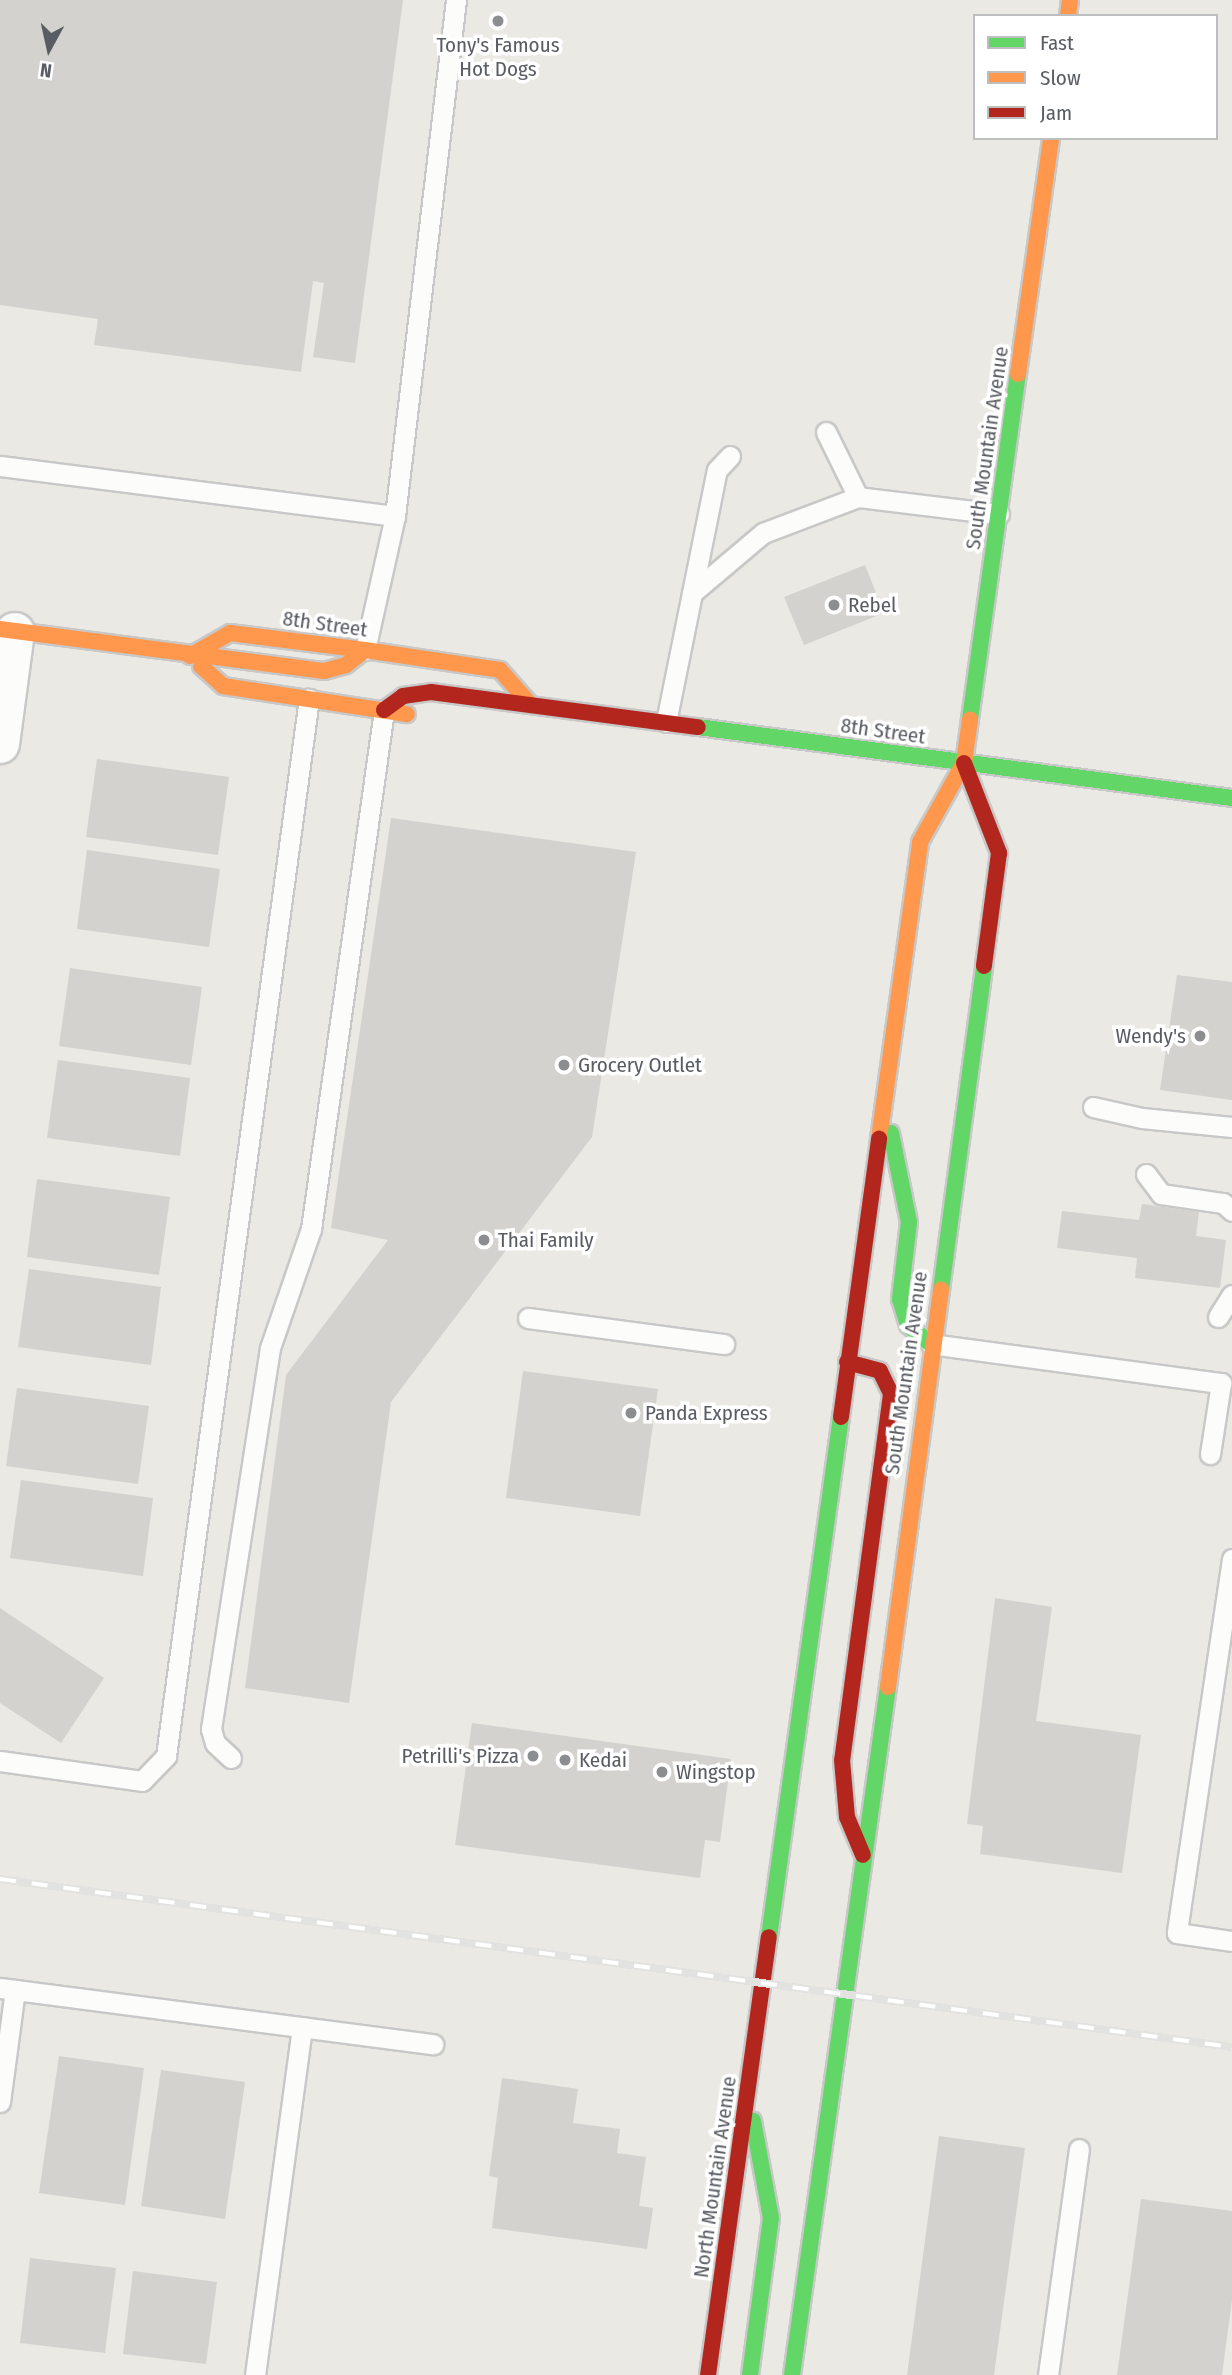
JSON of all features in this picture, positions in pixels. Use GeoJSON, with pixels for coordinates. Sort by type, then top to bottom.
{"type":"FeatureCollection","features":[{"type":"Feature","properties":{"kind":"main road","name":"South Mountain Avenue"},"geometry":{"type":"LineString","coordinates":[[763,1984],[920,842],[964,763],[1051,140]]}},
{"type":"Feature","properties":{"kind":"main road"},"geometry":{"type":"LineString","coordinates":[[8,631],[324,671],[346,665],[365,650]]}},
{"type":"Feature","properties":{"kind":"main road","name":"8th Street"},"geometry":{"type":"LineString","coordinates":[[190,656],[230,632],[365,650],[500,670],[529,703],[1232,798]]}},
{"type":"Feature","properties":{"kind":"main road"},"geometry":{"type":"LineString","coordinates":[[190,656],[223,686],[423,716]]}},
{"type":"Feature","properties":{"kind":"main road"},"geometry":{"type":"LineString","coordinates":[[384,710],[403,696],[430,692],[529,703]]}},
{"type":"Feature","properties":{"kind":"main road"},"geometry":{"type":"LineString","coordinates":[[498,720],[529,703]]}},
{"type":"Feature","properties":{"kind":"main road","name":"South Mountain Avenue"},"geometry":{"type":"LineString","coordinates":[[792,2375],[866,1860],[931,1344],[999,853],[964,763]]}},
{"type":"Feature","properties":{"kind":"main road"},"geometry":{"type":"LineString","coordinates":[[885,1107],[909,1222],[900,1299],[908,1325],[931,1344]]}},
{"type":"Feature","properties":{"kind":"main road"},"geometry":{"type":"LineString","coordinates":[[847,1362],[880,1371],[891,1394],[842,1760],[847,1817],[866,1860]]}},
{"type":"Feature","properties":{"kind":"main road","name":"North Mountain Avenue"},"geometry":{"type":"LineString","coordinates":[[708,2375],[763,1984]]}},
{"type":"Feature","properties":{"kind":"main road"},"geometry":{"type":"LineString","coordinates":[[747,2095],[771,2218],[750,2375]]}},
{"type":"Feature","properties":{"kind":"street"},"geometry":{"type":"LineString","coordinates":[[0,744],[8,631]]}},
{"type":"Feature","properties":{"kind":"lane"},"geometry":{"type":"LineString","coordinates":[[365,650],[394,516],[456,0]]}},
{"type":"Feature","properties":{"kind":"lane"},"geometry":{"type":"LineString","coordinates":[[826,432],[858,497]]}},
{"type":"Feature","properties":{"kind":"lane"},"geometry":{"type":"LineString","coordinates":[[666,722],[717,470],[730,456]]}},
{"type":"Feature","properties":{"kind":"lane"},"geometry":{"type":"LineString","coordinates":[[0,466],[394,516]]}},
{"type":"Feature","properties":{"kind":"lane"},"geometry":{"type":"LineString","coordinates":[[692,593],[763,533],[858,497],[999,514]]}},
{"type":"Feature","properties":{"kind":"lane"},"geometry":{"type":"LineString","coordinates":[[0,1760],[142,1781],[166,1756],[309,699]]}},
{"type":"Feature","properties":{"kind":"lane"},"geometry":{"type":"LineString","coordinates":[[231,1758],[215,1743],[211,1729],[270,1348],[311,1229],[384,710]]}},
{"type":"Feature","properties":{"kind":"lane"},"geometry":{"type":"LineString","coordinates":[[1093,1107],[1142,1118],[1232,1127]]}},
{"type":"Feature","properties":{"kind":"lane"},"geometry":{"type":"LineString","coordinates":[[1146,1174],[1161,1194],[1223,1203],[1232,1211]]}},
{"type":"Feature","properties":{"kind":"lane"},"geometry":{"type":"LineString","coordinates":[[1218,1317],[1232,1295]]}},
{"type":"Feature","properties":{"kind":"lane"},"geometry":{"type":"LineString","coordinates":[[528,1318],[724,1344]]}},
{"type":"Feature","properties":{"kind":"lane"},"geometry":{"type":"LineString","coordinates":[[931,1344],[1221,1383],[1210,1454]]}},
{"type":"Feature","properties":{"kind":"lane"},"geometry":{"type":"LineString","coordinates":[[1232,1559],[1177,1933],[1232,1941]]}},
{"type":"Feature","properties":{"kind":"lane"},"geometry":{"type":"LineString","coordinates":[[0,2102],[8,1989],[433,2044]]}},
{"type":"Feature","properties":{"kind":"lane"},"geometry":{"type":"LineString","coordinates":[[255,2375],[302,2028]]}},
{"type":"Feature","properties":{"kind":"lane"},"geometry":{"type":"LineString","coordinates":[[1048,2375],[1079,2150]]}},
{"type":"Feature","properties":{"kind":"building"},"geometry":{"type":"Polygon","coordinates":[[[0,0],[403,0],[355,363],[313,357],[324,283],[313,281],[301,372],[94,345],[98,319],[0,305],[0,0]]]}},
{"type":"Feature","properties":{"kind":"building","name":"Rebel"},"geometry":{"type":"Polygon","coordinates":[[[865,565],[884,613],[804,645],[784,597],[865,565]]]}},
{"type":"Feature","properties":{"kind":"building"},"geometry":{"type":"Polygon","coordinates":[[[97,759],[229,777],[218,855],[86,837],[97,759]]]}},
{"type":"Feature","properties":{"kind":"building"},"geometry":{"type":"Polygon","coordinates":[[[391,818],[636,852],[592,1137],[391,1402],[349,1703],[245,1688],[286,1375],[388,1240],[331,1228],[391,818]]]}},
{"type":"Feature","properties":{"kind":"building"},"geometry":{"type":"Polygon","coordinates":[[[87,850],[220,869],[209,947],[77,929],[87,850]]]}},
{"type":"Feature","properties":{"kind":"building"},"geometry":{"type":"Polygon","coordinates":[[[70,968],[202,987],[191,1065],[59,1046],[70,968]]]}},
{"type":"Feature","properties":{"kind":"building","name":"Wendy's"},"geometry":{"type":"Polygon","coordinates":[[[1177,975],[1232,982],[1232,1100],[1160,1090],[1177,975]]]}},
{"type":"Feature","properties":{"kind":"building"},"geometry":{"type":"Polygon","coordinates":[[[58,1060],[190,1078],[180,1156],[47,1138],[58,1060]]]}},
{"type":"Feature","properties":{"kind":"building"},"geometry":{"type":"Polygon","coordinates":[[[37,1179],[170,1197],[159,1275],[27,1257],[37,1179]]]}},
{"type":"Feature","properties":{"kind":"building"},"geometry":{"type":"Polygon","coordinates":[[[1142,1204],[1199,1212],[1196,1236],[1226,1240],[1220,1288],[1135,1278],[1137,1258],[1057,1248],[1062,1211],[1139,1220],[1142,1204]]]}},
{"type":"Feature","properties":{"kind":"building"},"geometry":{"type":"Polygon","coordinates":[[[29,1269],[161,1287],[151,1365],[18,1347],[29,1269]]]}},
{"type":"Feature","properties":{"kind":"building"},"geometry":{"type":"Polygon","coordinates":[[[523,1371],[658,1389],[640,1516],[506,1498],[523,1371]]]}},
{"type":"Feature","properties":{"kind":"building"},"geometry":{"type":"Polygon","coordinates":[[[17,1388],[149,1406],[138,1484],[6,1466],[17,1388]]]}},
{"type":"Feature","properties":{"kind":"building"},"geometry":{"type":"Polygon","coordinates":[[[21,1480],[153,1498],[143,1576],[10,1558],[21,1480]]]}},
{"type":"Feature","properties":{"kind":"building"},"geometry":{"type":"Polygon","coordinates":[[[995,1598],[1052,1607],[1036,1721],[1141,1735],[1122,1873],[980,1854],[983,1826],[967,1824],[995,1598]]]}},
{"type":"Feature","properties":{"kind":"building"},"geometry":{"type":"Polygon","coordinates":[[[0,1608],[104,1678],[61,1743],[0,1703],[0,1608]]]}},
{"type":"Feature","properties":{"kind":"building"},"geometry":{"type":"Polygon","coordinates":[[[472,1723],[731,1759],[720,1842],[705,1840],[700,1878],[455,1845],[472,1723]]]}},
{"type":"Feature","properties":{"kind":"building"},"geometry":{"type":"Polygon","coordinates":[[[59,2056],[144,2068],[125,2205],[39,2193],[59,2056]]]}},
{"type":"Feature","properties":{"kind":"building"},"geometry":{"type":"Polygon","coordinates":[[[161,2070],[245,2082],[225,2219],[141,2206],[161,2070]]]}},
{"type":"Feature","properties":{"kind":"building"},"geometry":{"type":"Polygon","coordinates":[[[502,2078],[578,2089],[573,2123],[620,2129],[617,2153],[646,2157],[639,2206],[653,2208],[647,2249],[492,2228],[498,2178],[489,2176],[502,2078]]]}},
{"type":"Feature","properties":{"kind":"building"},"geometry":{"type":"Polygon","coordinates":[[[939,2136],[1025,2148],[994,2375],[907,2375],[939,2136]]]}},
{"type":"Feature","properties":{"kind":"building"},"geometry":{"type":"Polygon","coordinates":[[[1141,2199],[1232,2211],[1232,2300],[1222,2375],[1117,2375],[1141,2199]]]}},
{"type":"Feature","properties":{"kind":"building"},"geometry":{"type":"Polygon","coordinates":[[[30,2258],[116,2268],[105,2353],[20,2343],[30,2258]]]}},
{"type":"Feature","properties":{"kind":"building"},"geometry":{"type":"Polygon","coordinates":[[[133,2271],[217,2282],[206,2364],[123,2354],[133,2271]]]}},
{"type":"Feature","properties":{"kind":"railway"},"geometry":{"type":"LineString","coordinates":[[0,1879],[1232,2047]]}},
{"type":"Feature","properties":{"kind":"traffic: fast"},"geometry":{"type":"LineString","coordinates":[[970,719],[1018,374]]}},
{"type":"Feature","properties":{"kind":"traffic: fast"},"geometry":{"type":"LineString","coordinates":[[698,727],[1232,798]]}},
{"type":"Feature","properties":{"kind":"traffic: fast"},"geometry":{"type":"LineString","coordinates":[[941,1290],[984,966]]}},
{"type":"Feature","properties":{"kind":"traffic: fast"},"geometry":{"type":"LineString","coordinates":[[891,1133],[909,1222],[900,1299],[908,1325],[931,1344]]}},
{"type":"Feature","properties":{"kind":"traffic: fast"},"geometry":{"type":"LineString","coordinates":[[769,1937],[841,1417]]}},
{"type":"Feature","properties":{"kind":"traffic: fast"},"geometry":{"type":"LineString","coordinates":[[792,2375],[888,1687]]}},
{"type":"Feature","properties":{"kind":"traffic: fast"},"geometry":{"type":"LineString","coordinates":[[750,2375],[771,2218],[753,2121]]}},
{"type":"Feature","properties":{"kind":"traffic: slow"},"geometry":{"type":"LineString","coordinates":[[1068,14],[1070,0]]}},
{"type":"Feature","properties":{"kind":"traffic: slow"},"geometry":{"type":"LineString","coordinates":[[1018,374],[1051,140]]}},
{"type":"Feature","properties":{"kind":"traffic: slow"},"geometry":{"type":"LineString","coordinates":[[0,629],[324,671],[346,665],[365,650]]}},
{"type":"Feature","properties":{"kind":"traffic: slow"},"geometry":{"type":"LineString","coordinates":[[190,656],[230,633],[365,650],[500,670],[529,703]]}},
{"type":"Feature","properties":{"kind":"traffic: slow"},"geometry":{"type":"LineString","coordinates":[[201,666],[223,686],[407,714]]}},
{"type":"Feature","properties":{"kind":"traffic: slow"},"geometry":{"type":"LineString","coordinates":[[879,1139],[920,842],[964,763],[970,719]]}},
{"type":"Feature","properties":{"kind":"traffic: slow"},"geometry":{"type":"LineString","coordinates":[[888,1687],[941,1290]]}},
{"type":"Feature","properties":{"kind":"traffic: jam"},"geometry":{"type":"LineString","coordinates":[[384,710],[403,696],[431,692],[698,727]]}},
{"type":"Feature","properties":{"kind":"traffic: jam"},"geometry":{"type":"LineString","coordinates":[[964,763],[999,853],[984,966]]}},
{"type":"Feature","properties":{"kind":"traffic: jam"},"geometry":{"type":"LineString","coordinates":[[841,1417],[879,1139]]}},
{"type":"Feature","properties":{"kind":"traffic: jam"},"geometry":{"type":"LineString","coordinates":[[847,1362],[880,1371],[891,1394],[842,1760],[847,1817],[863,1855]]}},
{"type":"Feature","properties":{"kind":"traffic: jam"},"geometry":{"type":"LineString","coordinates":[[708,2375],[769,1937]]}},
{"type":"Feature","properties":{"kind":"place","name":"Tony's Famous Hot Dogs"},"geometry":{"type":"Point","coordinates":[498,21]}},
{"type":"Feature","properties":{"kind":"place","name":"Rebel"},"geometry":{"type":"Point","coordinates":[834,605]}},
{"type":"Feature","properties":{"kind":"place","name":"Wendy's"},"geometry":{"type":"Point","coordinates":[1200,1036]}},
{"type":"Feature","properties":{"kind":"place","name":"Grocery Outlet"},"geometry":{"type":"Point","coordinates":[564,1065]}},
{"type":"Feature","properties":{"kind":"place","name":"Thai Family"},"geometry":{"type":"Point","coordinates":[484,1240]}},
{"type":"Feature","properties":{"kind":"place","name":"Panda Express"},"geometry":{"type":"Point","coordinates":[631,1413]}},
{"type":"Feature","properties":{"kind":"place","name":"Petrilli's Pizza"},"geometry":{"type":"Point","coordinates":[533,1756]}},
{"type":"Feature","properties":{"kind":"place","name":"Kedai"},"geometry":{"type":"Point","coordinates":[565,1760]}},
{"type":"Feature","properties":{"kind":"place","name":"Wingstop"},"geometry":{"type":"Point","coordinates":[662,1772]}}]}
